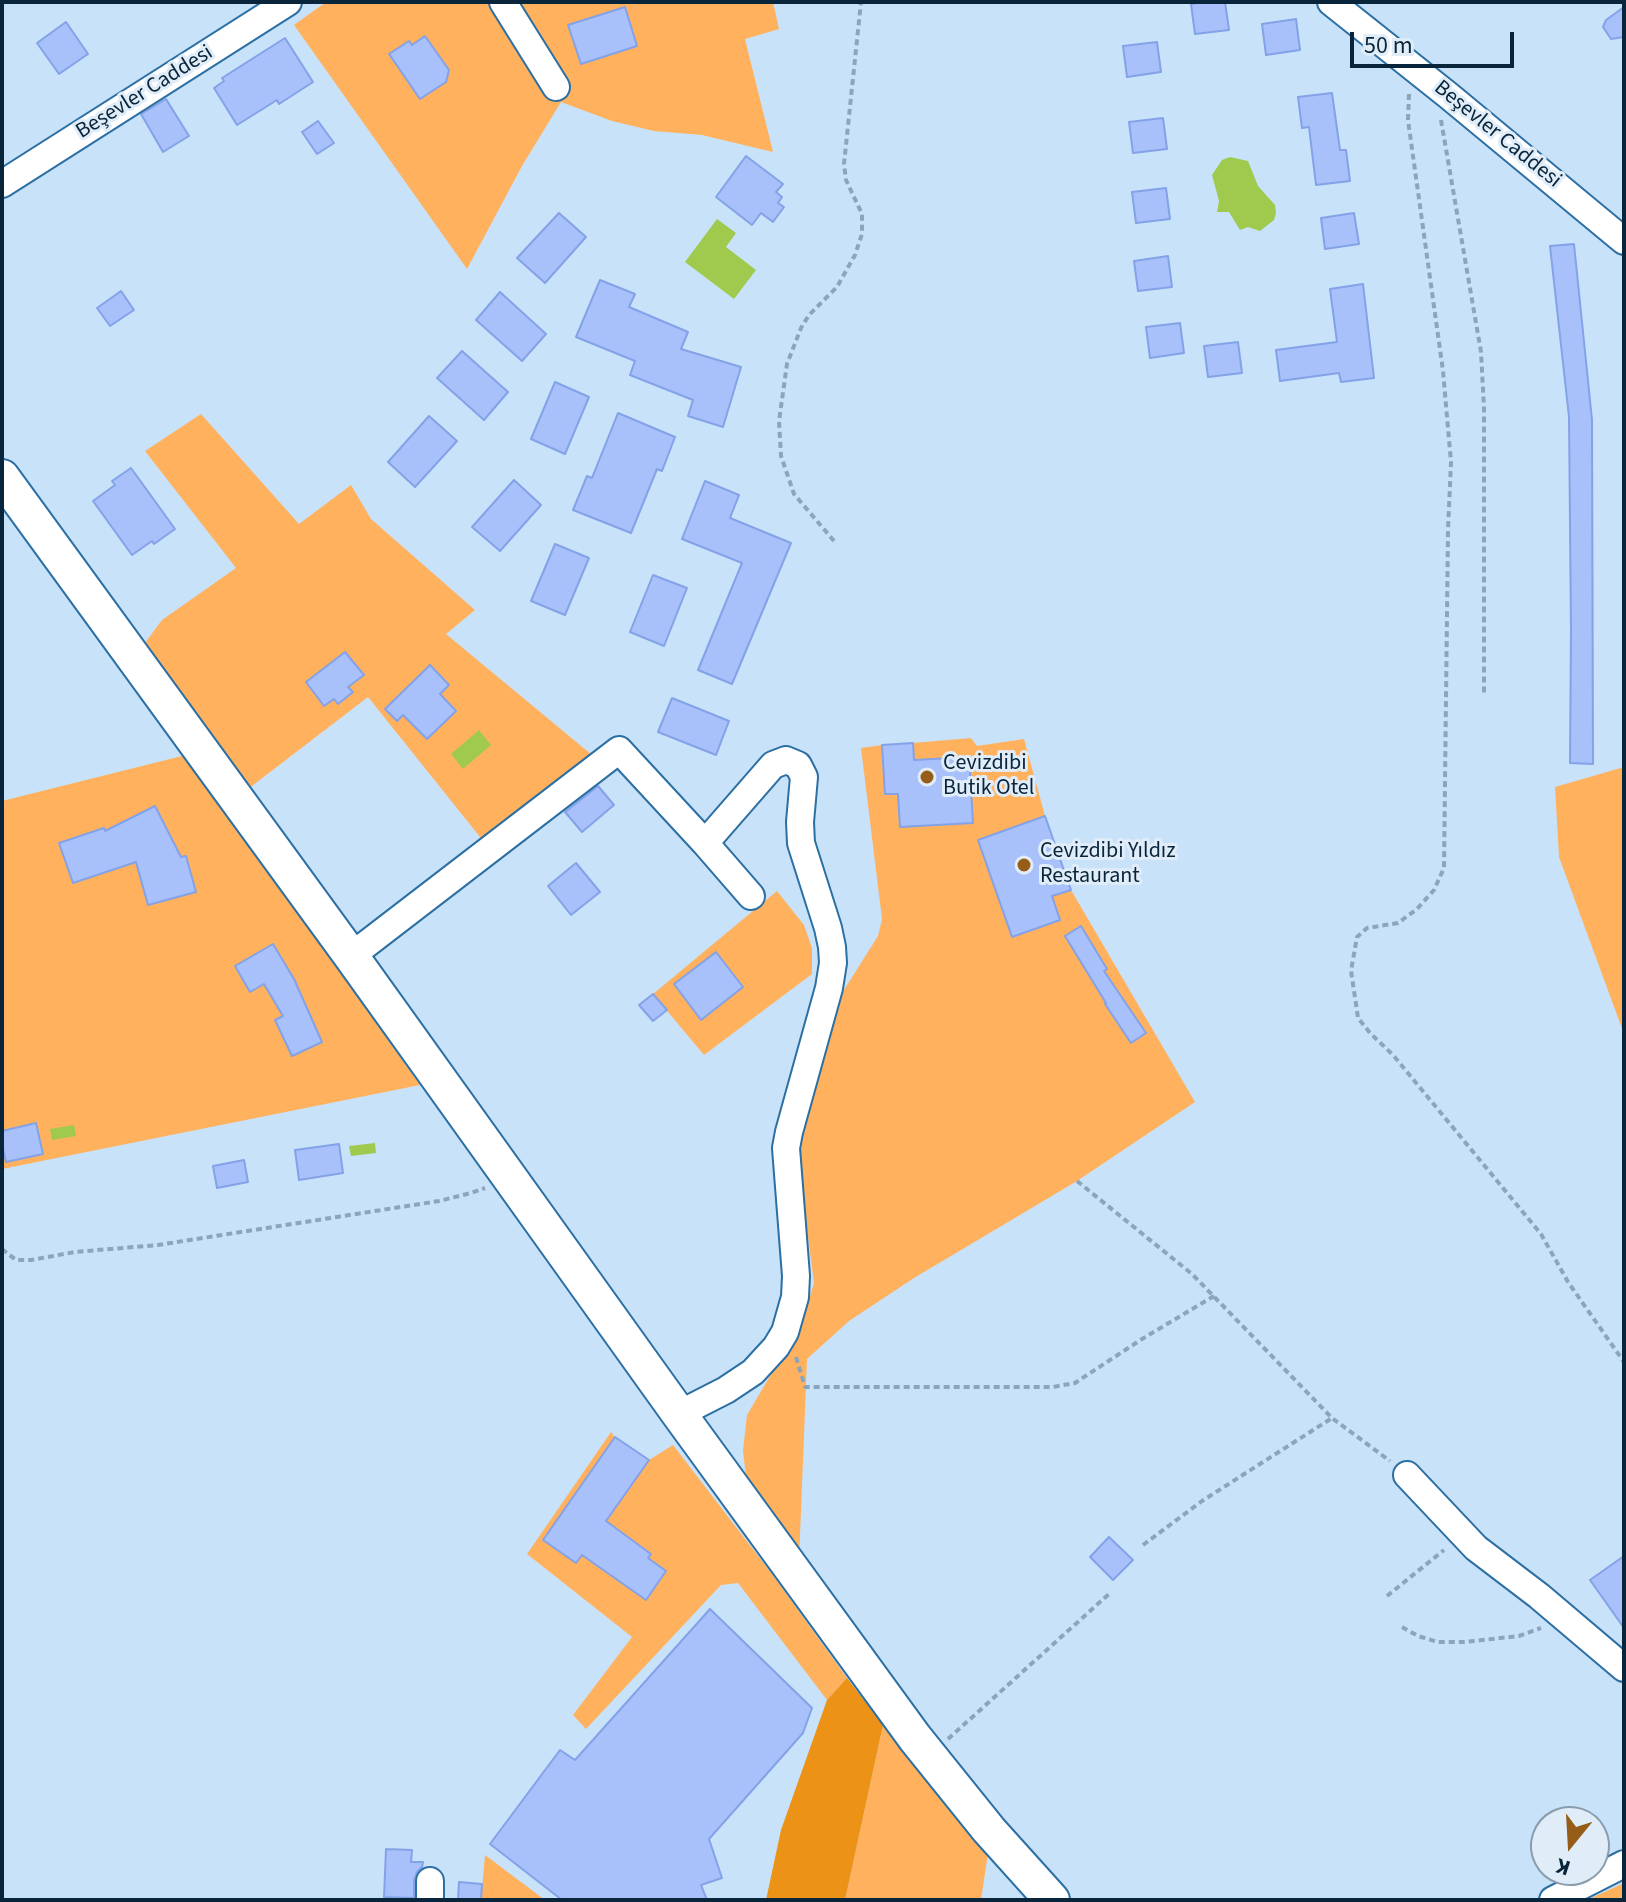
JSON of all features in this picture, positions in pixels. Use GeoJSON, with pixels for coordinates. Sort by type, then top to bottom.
{"type":"FeatureCollection","features":[{"type":"Feature","properties":{"kind":"main road"},"geometry":{"type":"LineString","coordinates":[[2,477],[929,1756],[989,1830],[1052,1900]]}},
{"type":"Feature","properties":{"kind":"street","name":"Beşevler Caddesi"},"geometry":{"type":"LineString","coordinates":[[2,184],[288,2]]}},
{"type":"Feature","properties":{"kind":"street"},"geometry":{"type":"LineString","coordinates":[[503,2],[556,87]]}},
{"type":"Feature","properties":{"kind":"street","name":"Beşevler Caddesi"},"geometry":{"type":"LineString","coordinates":[[1331,2],[1624,241]]}},
{"type":"Feature","properties":{"kind":"street"},"geometry":{"type":"LineString","coordinates":[[351,956],[619,750],[751,896]]}},
{"type":"Feature","properties":{"kind":"street"},"geometry":{"type":"LineString","coordinates":[[679,1414],[753,1372],[776,1347],[791,1314],[796,1276],[786,1148],[833,963],[828,928],[801,843],[804,777],[798,765],[786,760],[773,765],[705,843]]}},
{"type":"Feature","properties":{"kind":"street"},"geometry":{"type":"LineString","coordinates":[[1407,1475],[1476,1548],[1624,1668]]}},
{"type":"Feature","properties":{"kind":"street"},"geometry":{"type":"LineString","coordinates":[[1553,1900],[1624,1864]]}},
{"type":"Feature","properties":{"kind":"path"},"geometry":{"type":"LineString","coordinates":[[834,541],[794,494],[781,456],[779,421],[787,364],[801,328],[809,315],[837,287],[855,255],[862,234],[862,214],[846,180],[844,164],[861,2]]}},
{"type":"Feature","properties":{"kind":"path"},"geometry":{"type":"LineString","coordinates":[[1419,72],[1409,96],[1408,120],[1443,371],[1451,462],[1444,868],[1434,890],[1417,909],[1398,923],[1367,928],[1357,937],[1351,971],[1354,993],[1358,1018],[1393,1055],[1541,1234],[1568,1282],[1624,1362]]}},
{"type":"Feature","properties":{"kind":"path"},"geometry":{"type":"LineString","coordinates":[[1449,96],[1441,110],[1441,123],[1481,352],[1484,408],[1484,694]]}},
{"type":"Feature","properties":{"kind":"path"},"geometry":{"type":"LineString","coordinates":[[2,1249],[16,1260],[31,1260],[75,1252],[158,1245],[439,1201],[509,1178]]}},
{"type":"Feature","properties":{"kind":"path"},"geometry":{"type":"LineString","coordinates":[[1077,1181],[1192,1274],[1332,1418],[1407,1475]]}},
{"type":"Feature","properties":{"kind":"path"},"geometry":{"type":"LineString","coordinates":[[805,1387],[1053,1387],[1075,1383],[1214,1296]]}},
{"type":"Feature","properties":{"kind":"path"},"geometry":{"type":"LineString","coordinates":[[1143,1545],[1202,1501],[1332,1418]]}},
{"type":"Feature","properties":{"kind":"path"},"geometry":{"type":"LineString","coordinates":[[1387,1596],[1464,1534]]}},
{"type":"Feature","properties":{"kind":"path"},"geometry":{"type":"LineString","coordinates":[[929,1756],[1110,1593]]}},
{"type":"Feature","properties":{"kind":"path"},"geometry":{"type":"LineString","coordinates":[[1402,1627],[1438,1642],[1465,1642],[1519,1636],[1566,1620]]}},
{"type":"Feature","properties":{"kind":"shaded area"},"geometry":{"type":"Polygon","coordinates":[[[326,2],[489,2],[561,101],[568,84],[517,2],[773,2],[779,29],[745,39],[773,152],[702,135],[654,131],[612,121],[561,102],[522,166],[467,269],[294,25],[326,2]]]}},
{"type":"Feature","properties":{"kind":"shaded area"},"geometry":{"type":"Polygon","coordinates":[[[1230,157],[1248,161],[1258,186],[1275,205],[1274,220],[1260,231],[1248,227],[1240,230],[1229,212],[1217,212],[1219,201],[1212,175],[1222,160],[1230,157]]]}},
{"type":"Feature","properties":{"kind":"shaded area"},"geometry":{"type":"Polygon","coordinates":[[[717,219],[736,233],[726,247],[756,270],[734,299],[685,262],[717,219]]]}},
{"type":"Feature","properties":{"kind":"shaded area"},"geometry":{"type":"Polygon","coordinates":[[[201,414],[299,524],[351,485],[371,519],[475,610],[446,634],[592,755],[484,842],[368,697],[248,789],[142,647],[162,620],[236,568],[145,451],[201,414]]]}},
{"type":"Feature","properties":{"kind":"shaded area"},"geometry":{"type":"Polygon","coordinates":[[[479,730],[491,745],[463,769],[451,754],[479,730]]]}},
{"type":"Feature","properties":{"kind":"shaded area"},"geometry":{"type":"Polygon","coordinates":[[[971,738],[977,746],[1024,739],[1045,816],[1013,937],[1060,920],[1052,896],[1071,890],[1195,1102],[1077,1181],[914,1278],[849,1321],[807,1359],[799,1560],[747,1483],[743,1451],[747,1415],[802,1322],[814,1283],[798,1141],[837,1001],[878,936],[882,919],[861,748],[882,745],[885,794],[898,794],[900,827],[972,823],[969,757],[914,760],[913,743],[971,738]]]}},
{"type":"Feature","properties":{"kind":"shaded area"},"geometry":{"type":"Polygon","coordinates":[[[186,755],[420,1085],[2,1169],[2,801],[186,755]]]}},
{"type":"Feature","properties":{"kind":"shaded area"},"geometry":{"type":"Polygon","coordinates":[[[1624,767],[1624,1034],[1559,857],[1555,787],[1624,767]]]}},
{"type":"Feature","properties":{"kind":"shaded area"},"geometry":{"type":"Polygon","coordinates":[[[777,891],[804,925],[812,948],[812,974],[704,1055],[653,994],[777,891]]]}},
{"type":"Feature","properties":{"kind":"shaded area"},"geometry":{"type":"Polygon","coordinates":[[[74,1125],[76,1136],[52,1140],[50,1129],[74,1125]]]}},
{"type":"Feature","properties":{"kind":"shaded area"},"geometry":{"type":"Polygon","coordinates":[[[375,1143],[376,1153],[351,1156],[349,1146],[375,1143]]]}},
{"type":"Feature","properties":{"kind":"shaded area"},"geometry":{"type":"Polygon","coordinates":[[[611,1432],[649,1460],[673,1445],[847,1678],[827,1700],[738,1583],[721,1585],[586,1729],[573,1715],[632,1637],[527,1554],[611,1432]]]}},
{"type":"Feature","properties":{"kind":"shaded area"},"geometry":{"type":"Polygon","coordinates":[[[847,1678],[883,1725],[845,1900],[766,1900],[781,1830],[827,1700],[847,1678]]]}},
{"type":"Feature","properties":{"kind":"shaded area"},"geometry":{"type":"Polygon","coordinates":[[[883,1725],[988,1853],[981,1900],[845,1900],[883,1725]]]}},
{"type":"Feature","properties":{"kind":"shaded area"},"geometry":{"type":"Polygon","coordinates":[[[485,1855],[545,1900],[481,1900],[485,1855]]]}},
{"type":"Feature","properties":{"kind":"shaded area"},"geometry":{"type":"Polygon","coordinates":[[[1624,1883],[1624,1900],[1587,1900],[1624,1883]]]}},
{"type":"Feature","properties":{"kind":"building"},"geometry":{"type":"Polygon","coordinates":[[[1225,2],[1229,30],[1195,34],[1191,4],[1225,2]]]}},
{"type":"Feature","properties":{"kind":"building"},"geometry":{"type":"Polygon","coordinates":[[[625,7],[637,46],[581,64],[568,25],[625,7]]]}},
{"type":"Feature","properties":{"kind":"building"},"geometry":{"type":"Polygon","coordinates":[[[1624,7],[1624,37],[1611,39],[1603,27],[1606,20],[1624,7]]]}},
{"type":"Feature","properties":{"kind":"building"},"geometry":{"type":"Polygon","coordinates":[[[1296,19],[1300,50],[1266,55],[1262,24],[1296,19]]]}},
{"type":"Feature","properties":{"kind":"building"},"geometry":{"type":"Polygon","coordinates":[[[66,22],[88,54],[59,74],[37,43],[66,22]]]}},
{"type":"Feature","properties":{"kind":"building"},"geometry":{"type":"Polygon","coordinates":[[[425,36],[449,70],[446,82],[420,99],[389,54],[409,41],[412,45],[425,36]]]}},
{"type":"Feature","properties":{"kind":"building"},"geometry":{"type":"Polygon","coordinates":[[[285,38],[313,82],[279,104],[277,100],[237,125],[214,88],[224,81],[222,78],[285,38]]]}},
{"type":"Feature","properties":{"kind":"building"},"geometry":{"type":"Polygon","coordinates":[[[1157,42],[1161,72],[1127,77],[1123,46],[1157,42]]]}},
{"type":"Feature","properties":{"kind":"building"},"geometry":{"type":"Polygon","coordinates":[[[1332,93],[1340,150],[1346,150],[1350,181],[1316,185],[1309,127],[1302,128],[1298,97],[1332,93]]]}},
{"type":"Feature","properties":{"kind":"building"},"geometry":{"type":"Polygon","coordinates":[[[166,99],[189,136],[163,152],[141,114],[166,99]]]}},
{"type":"Feature","properties":{"kind":"building"},"geometry":{"type":"Polygon","coordinates":[[[1163,118],[1167,149],[1133,153],[1129,122],[1163,118]]]}},
{"type":"Feature","properties":{"kind":"building"},"geometry":{"type":"Polygon","coordinates":[[[318,121],[334,143],[317,154],[302,132],[318,121]]]}},
{"type":"Feature","properties":{"kind":"building"},"geometry":{"type":"Polygon","coordinates":[[[746,156],[783,184],[776,192],[782,197],[778,203],[784,207],[773,222],[761,213],[752,225],[716,197],[746,156]]]}},
{"type":"Feature","properties":{"kind":"building"},"geometry":{"type":"Polygon","coordinates":[[[1166,188],[1170,219],[1136,223],[1132,192],[1166,188]]]}},
{"type":"Feature","properties":{"kind":"building"},"geometry":{"type":"Polygon","coordinates":[[[559,213],[586,237],[545,283],[517,258],[559,213]]]}},
{"type":"Feature","properties":{"kind":"building"},"geometry":{"type":"Polygon","coordinates":[[[1354,213],[1359,244],[1325,249],[1321,218],[1354,213]]]}},
{"type":"Feature","properties":{"kind":"building"},"geometry":{"type":"Polygon","coordinates":[[[1574,244],[1592,420],[1593,764],[1570,763],[1569,417],[1550,246],[1574,244]]]}},
{"type":"Feature","properties":{"kind":"building"},"geometry":{"type":"Polygon","coordinates":[[[1168,256],[1172,287],[1138,291],[1134,261],[1168,256]]]}},
{"type":"Feature","properties":{"kind":"building"},"geometry":{"type":"Polygon","coordinates":[[[600,280],[635,294],[629,307],[688,332],[681,349],[741,367],[723,427],[688,416],[693,400],[630,375],[635,361],[576,337],[600,280]]]}},
{"type":"Feature","properties":{"kind":"building"},"geometry":{"type":"Polygon","coordinates":[[[1363,284],[1374,378],[1341,382],[1339,373],[1280,381],[1276,350],[1337,342],[1330,289],[1363,284]]]}},
{"type":"Feature","properties":{"kind":"building"},"geometry":{"type":"Polygon","coordinates":[[[121,291],[134,310],[110,326],[97,308],[121,291]]]}},
{"type":"Feature","properties":{"kind":"building"},"geometry":{"type":"Polygon","coordinates":[[[500,292],[546,334],[522,361],[476,320],[500,292]]]}},
{"type":"Feature","properties":{"kind":"building"},"geometry":{"type":"Polygon","coordinates":[[[1180,323],[1184,353],[1150,358],[1146,327],[1180,323]]]}},
{"type":"Feature","properties":{"kind":"building"},"geometry":{"type":"Polygon","coordinates":[[[1238,342],[1242,373],[1208,377],[1204,346],[1238,342]]]}},
{"type":"Feature","properties":{"kind":"building"},"geometry":{"type":"Polygon","coordinates":[[[462,351],[508,392],[484,420],[437,378],[462,351]]]}},
{"type":"Feature","properties":{"kind":"building"},"geometry":{"type":"Polygon","coordinates":[[[555,382],[589,397],[565,454],[531,439],[555,382]]]}},
{"type":"Feature","properties":{"kind":"building"},"geometry":{"type":"Polygon","coordinates":[[[618,413],[675,437],[662,471],[657,469],[631,533],[573,510],[587,476],[592,478],[618,413]]]}},
{"type":"Feature","properties":{"kind":"building"},"geometry":{"type":"Polygon","coordinates":[[[429,416],[457,441],[415,487],[388,462],[429,416]]]}},
{"type":"Feature","properties":{"kind":"building"},"geometry":{"type":"Polygon","coordinates":[[[131,468],[175,529],[132,555],[93,501],[115,485],[112,481],[131,468]]]}},
{"type":"Feature","properties":{"kind":"building"},"geometry":{"type":"Polygon","coordinates":[[[514,480],[541,505],[500,551],[472,527],[514,480]]]}},
{"type":"Feature","properties":{"kind":"building"},"geometry":{"type":"Polygon","coordinates":[[[705,481],[739,495],[730,518],[791,543],[732,684],[698,670],[742,563],[682,539],[705,481]]]}},
{"type":"Feature","properties":{"kind":"building"},"geometry":{"type":"Polygon","coordinates":[[[555,544],[589,558],[565,615],[531,601],[555,544]]]}},
{"type":"Feature","properties":{"kind":"building"},"geometry":{"type":"Polygon","coordinates":[[[653,575],[687,588],[664,646],[630,632],[653,575]]]}},
{"type":"Feature","properties":{"kind":"building"},"geometry":{"type":"Polygon","coordinates":[[[345,652],[364,675],[348,687],[353,692],[338,704],[334,699],[324,706],[306,682],[345,652]]]}},
{"type":"Feature","properties":{"kind":"building"},"geometry":{"type":"Polygon","coordinates":[[[430,665],[449,685],[440,694],[456,711],[427,739],[403,715],[397,721],[385,709],[430,665]]]}},
{"type":"Feature","properties":{"kind":"building"},"geometry":{"type":"Polygon","coordinates":[[[672,698],[729,721],[716,755],[658,732],[672,698]]]}},
{"type":"Feature","properties":{"kind":"building","name":"Cevizdibi Butik Otel"},"geometry":{"type":"Polygon","coordinates":[[[913,743],[914,760],[969,757],[973,823],[900,827],[898,794],[885,794],[882,745],[913,743]]]}},
{"type":"Feature","properties":{"kind":"building"},"geometry":{"type":"Polygon","coordinates":[[[598,786],[614,805],[582,832],[565,812],[598,786]]]}},
{"type":"Feature","properties":{"kind":"building"},"geometry":{"type":"Polygon","coordinates":[[[155,806],[181,857],[186,856],[196,892],[148,905],[136,862],[73,883],[59,843],[104,828],[105,831],[155,806]]]}},
{"type":"Feature","properties":{"kind":"building","name":"Cevizdibi Yıldız Restaurant"},"geometry":{"type":"Polygon","coordinates":[[[1045,816],[1071,890],[1052,896],[1060,920],[1012,937],[978,840],[1045,816]]]}},
{"type":"Feature","properties":{"kind":"building"},"geometry":{"type":"Polygon","coordinates":[[[576,863],[600,892],[571,915],[548,886],[576,863]]]}},
{"type":"Feature","properties":{"kind":"building"},"geometry":{"type":"Polygon","coordinates":[[[1081,926],[1107,969],[1104,971],[1146,1033],[1131,1043],[1065,936],[1081,926]]]}},
{"type":"Feature","properties":{"kind":"building"},"geometry":{"type":"Polygon","coordinates":[[[273,944],[294,979],[322,1042],[292,1056],[275,1020],[283,1016],[264,984],[250,992],[235,966],[273,944]]]}},
{"type":"Feature","properties":{"kind":"building"},"geometry":{"type":"Polygon","coordinates":[[[716,952],[743,987],[701,1020],[674,984],[716,952]]]}},
{"type":"Feature","properties":{"kind":"building"},"geometry":{"type":"Polygon","coordinates":[[[653,994],[667,1010],[653,1021],[639,1005],[653,994]]]}},
{"type":"Feature","properties":{"kind":"building"},"geometry":{"type":"Polygon","coordinates":[[[36,1123],[43,1154],[6,1162],[2,1131],[36,1123]]]}},
{"type":"Feature","properties":{"kind":"building"},"geometry":{"type":"Polygon","coordinates":[[[339,1144],[343,1173],[299,1180],[295,1150],[339,1144]]]}},
{"type":"Feature","properties":{"kind":"building"},"geometry":{"type":"Polygon","coordinates":[[[244,1160],[248,1182],[217,1188],[213,1166],[244,1160]]]}},
{"type":"Feature","properties":{"kind":"building"},"geometry":{"type":"Polygon","coordinates":[[[615,1437],[649,1460],[606,1521],[651,1554],[648,1558],[666,1571],[646,1600],[582,1555],[576,1563],[543,1540],[615,1437]]]}},
{"type":"Feature","properties":{"kind":"building"},"geometry":{"type":"Polygon","coordinates":[[[1109,1537],[1133,1560],[1113,1580],[1090,1557],[1109,1537]]]}},
{"type":"Feature","properties":{"kind":"building"},"geometry":{"type":"Polygon","coordinates":[[[1624,1556],[1624,1628],[1590,1580],[1624,1556]]]}},
{"type":"Feature","properties":{"kind":"building"},"geometry":{"type":"Polygon","coordinates":[[[710,1609],[812,1708],[803,1733],[709,1839],[722,1878],[701,1885],[707,1900],[562,1900],[490,1844],[560,1750],[575,1760],[710,1609]]]}},
{"type":"Feature","properties":{"kind":"building"},"geometry":{"type":"Polygon","coordinates":[[[386,1849],[412,1850],[411,1862],[423,1862],[414,1880],[414,1898],[384,1897],[386,1849]]]}},
{"type":"Feature","properties":{"kind":"building"},"geometry":{"type":"Polygon","coordinates":[[[459,1882],[482,1884],[481,1900],[458,1900],[459,1882]]]}},
{"type":"Feature","properties":{"kind":"place","name":"Cevizdibi Butik Otel"},"geometry":{"type":"Point","coordinates":[927,777]}},
{"type":"Feature","properties":{"kind":"place","name":"Cevizdibi Yıldız Restaurant"},"geometry":{"type":"Point","coordinates":[1024,865]}}]}
